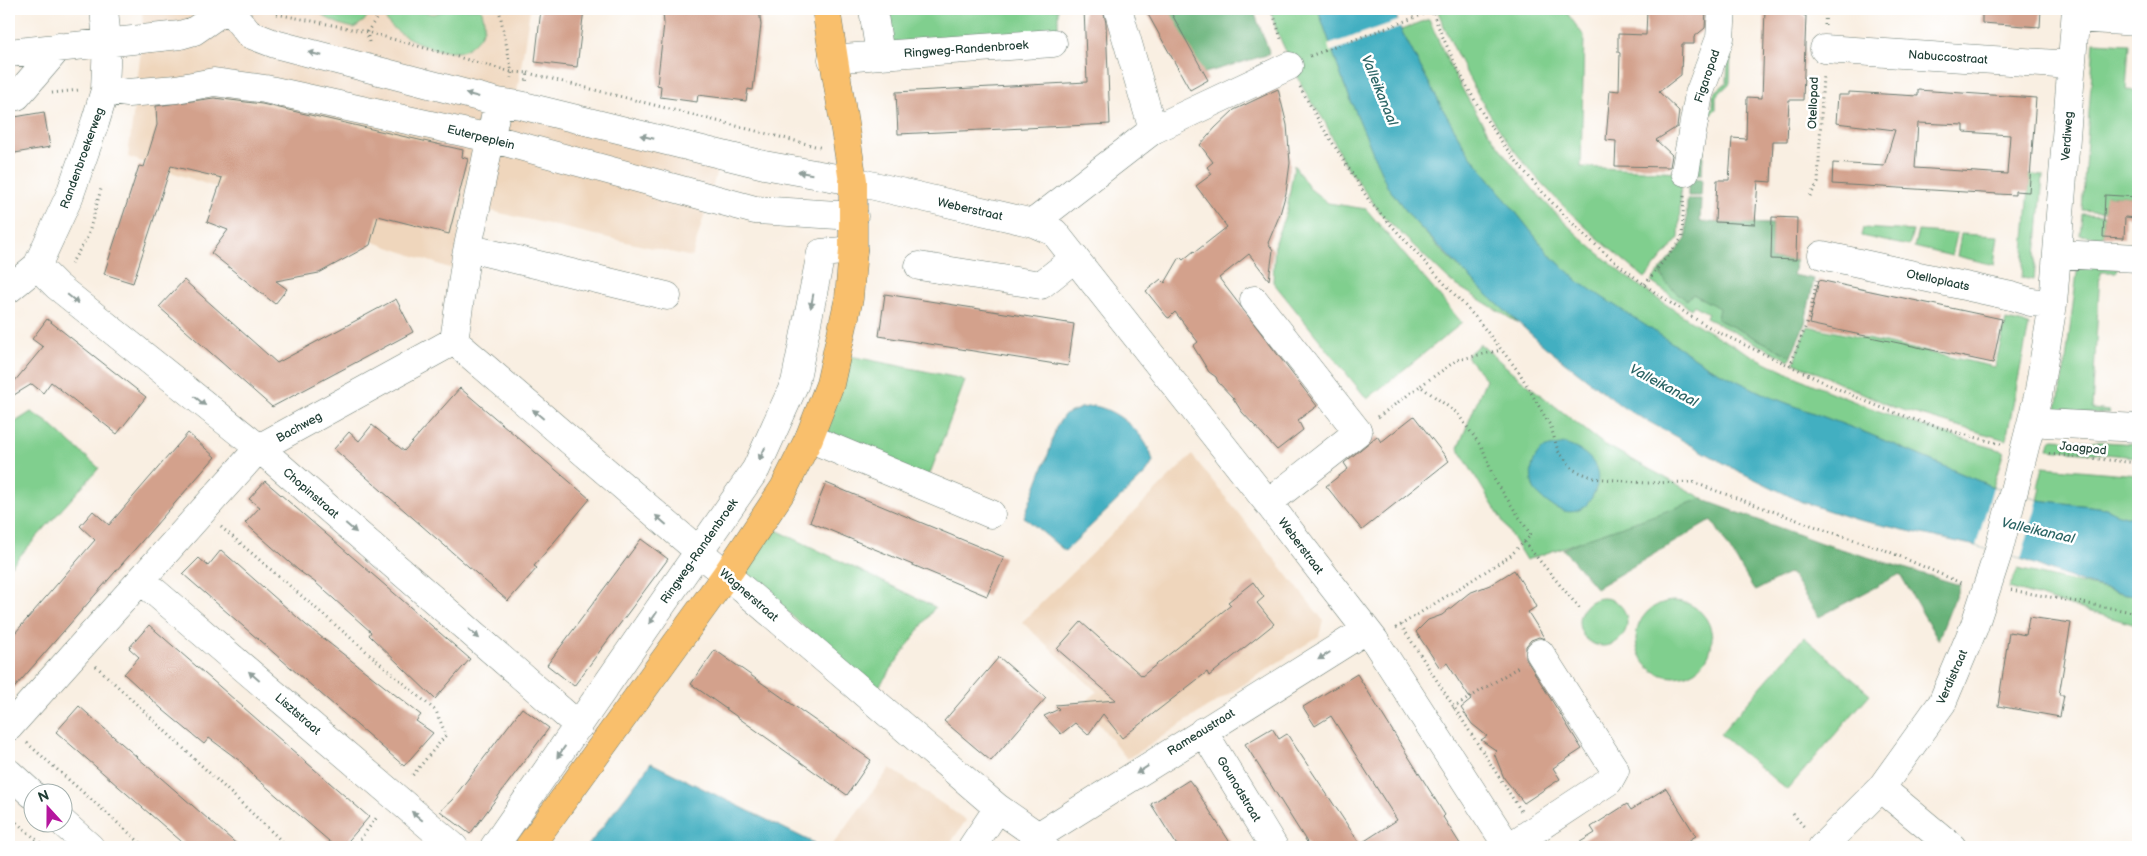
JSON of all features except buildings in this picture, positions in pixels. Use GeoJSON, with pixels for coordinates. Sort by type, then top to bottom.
{"type":"FeatureCollection","features":[{"type":"Feature","properties":{"kind":"main road"},"geometry":{"type":"LineString","coordinates":[[529,847],[726,575],[784,488],[809,438],[830,384],[848,298],[854,216],[853,182],[832,59],[826,9]]}},
{"type":"Feature","properties":{"kind":"street","name":"Randenbroekerweg"},"geometry":{"type":"LineString","coordinates":[[9,289],[37,266],[69,197],[105,90],[107,42],[104,9]]}},
{"type":"Feature","properties":{"kind":"street"},"geometry":{"type":"LineString","coordinates":[[9,53],[107,42],[138,41],[180,35],[194,31],[228,9],[249,34],[276,44],[498,102],[520,105],[764,165],[853,182]]}},
{"type":"Feature","properties":{"kind":"street"},"geometry":{"type":"LineString","coordinates":[[873,9],[880,55]]}},
{"type":"Feature","properties":{"kind":"street"},"geometry":{"type":"LineString","coordinates":[[1118,9],[1153,130]]}},
{"type":"Feature","properties":{"kind":"street","name":"Figaropad"},"geometry":{"type":"LineString","coordinates":[[1685,172],[1699,94],[1720,38],[1722,9]]}},
{"type":"Feature","properties":{"kind":"street","name":"Verdiweg"},"geometry":{"type":"LineString","coordinates":[[1998,552],[2033,420],[2053,304],[2076,14],[2138,22]]}},
{"type":"Feature","properties":{"kind":"street","name":"Ringweg-Randenbroek"},"geometry":{"type":"LineString","coordinates":[[832,59],[1052,43]]}},
{"type":"Feature","properties":{"kind":"street"},"geometry":{"type":"LineString","coordinates":[[13,97],[59,47]]}},
{"type":"Feature","properties":{"kind":"street","name":"Nabuccostraat"},"geometry":{"type":"LineString","coordinates":[[1824,49],[2072,65]]}},
{"type":"Feature","properties":{"kind":"street"},"geometry":{"type":"LineString","coordinates":[[1033,223],[1153,130],[1289,66]]}},
{"type":"Feature","properties":{"kind":"street","name":"Euterpeplein"},"geometry":{"type":"LineString","coordinates":[[105,90],[128,93],[176,89],[214,82],[265,88],[490,138],[756,210],[854,216]]}},
{"type":"Feature","properties":{"kind":"street"},"geometry":{"type":"LineString","coordinates":[[454,341],[468,248],[498,102]]}},
{"type":"Feature","properties":{"kind":"street","name":"Weberstraat"},"geometry":{"type":"LineString","coordinates":[[853,182],[1033,223],[1054,232],[1268,503],[1370,636],[1508,847]]}},
{"type":"Feature","properties":{"kind":"street"},"geometry":{"type":"LineString","coordinates":[[468,248],[666,296]]}},
{"type":"Feature","properties":{"kind":"street","name":"Ringweg-Randenbroek"},"geometry":{"type":"LineString","coordinates":[[494,847],[756,469],[795,383],[821,253],[853,250]]}},
{"type":"Feature","properties":{"kind":"street"},"geometry":{"type":"LineString","coordinates":[[2058,254],[2138,258]]}},
{"type":"Feature","properties":{"kind":"street","name":"Otelloplaats"},"geometry":{"type":"LineString","coordinates":[[1822,255],[2031,302],[2053,304]]}},
{"type":"Feature","properties":{"kind":"street"},"geometry":{"type":"LineString","coordinates":[[919,266],[1041,285],[1075,258]]}},
{"type":"Feature","properties":{"kind":"street","name":"Chopinstraat"},"geometry":{"type":"LineString","coordinates":[[37,266],[57,286],[259,448],[579,726]]}},
{"type":"Feature","properties":{"kind":"street"},"geometry":{"type":"LineString","coordinates":[[1254,300],[1358,432],[1268,503]]}},
{"type":"Feature","properties":{"kind":"street","name":"Bachweg"},"geometry":{"type":"LineString","coordinates":[[9,727],[142,581],[259,448],[454,341]]}},
{"type":"Feature","properties":{"kind":"street","name":"Wagnerstraat"},"geometry":{"type":"LineString","coordinates":[[454,341],[698,552],[998,808],[1041,842]]}},
{"type":"Feature","properties":{"kind":"street"},"geometry":{"type":"LineString","coordinates":[[2033,420],[2044,423],[2138,428]]}},
{"type":"Feature","properties":{"kind":"street"},"geometry":{"type":"LineString","coordinates":[[809,438],[991,514]]}},
{"type":"Feature","properties":{"kind":"street","name":"Verdistraat"},"geometry":{"type":"LineString","coordinates":[[1822,847],[1881,788],[1942,703],[1974,627],[1998,552]]}},
{"type":"Feature","properties":{"kind":"street","name":"Lisztstraat"},"geometry":{"type":"LineString","coordinates":[[142,581],[454,847]]}},
{"type":"Feature","properties":{"kind":"street","name":"Rameaustraat"},"geometry":{"type":"LineString","coordinates":[[1041,842],[1203,731],[1370,636]]}},
{"type":"Feature","properties":{"kind":"street"},"geometry":{"type":"LineString","coordinates":[[1508,847],[1534,832],[1609,781],[1615,770],[1540,653]]}},
{"type":"Feature","properties":{"kind":"street","name":"Gounodstraat"},"geometry":{"type":"LineString","coordinates":[[1203,731],[1274,847]]}},
{"type":"Feature","properties":{"kind":"street"},"geometry":{"type":"LineString","coordinates":[[9,773],[22,785]]}},
{"type":"Feature","properties":{"kind":"street"},"geometry":{"type":"LineString","coordinates":[[1881,788],[1952,847]]}},
{"type":"Feature","properties":{"kind":"street"},"geometry":{"type":"LineString","coordinates":[[972,847],[998,808]]}},
{"type":"Feature","properties":{"kind":"street"},"geometry":{"type":"LineString","coordinates":[[72,831],[90,847]]}},
{"type":"Feature","properties":{"kind":"path"},"geometry":{"type":"LineString","coordinates":[[367,32],[383,9]]}},
{"type":"Feature","properties":{"kind":"path"},"geometry":{"type":"LineString","coordinates":[[498,9],[512,72],[507,95],[498,102]]}},
{"type":"Feature","properties":{"kind":"path"},"geometry":{"type":"LineString","coordinates":[[1272,9],[1289,66],[1320,123],[1370,202],[1478,319],[1519,372],[1551,427],[1558,451],[1574,470],[1594,478],[1646,483],[1692,482],[1822,530],[1884,550],[1966,585],[1987,586],[2138,614]]}},
{"type":"Feature","properties":{"kind":"path"},"geometry":{"type":"LineString","coordinates":[[1328,49],[1427,14],[1431,9]]}},
{"type":"Feature","properties":{"kind":"path","name":"Jaagpad"},"geometry":{"type":"LineString","coordinates":[[1431,9],[1444,42],[1470,91],[1503,144],[1536,184],[1571,221],[1645,284],[1713,328],[1790,366],[1906,417],[2026,450],[2138,463]]}},
{"type":"Feature","properties":{"kind":"path","name":"Otellopad"},"geometry":{"type":"LineString","coordinates":[[1810,196],[1818,183],[1826,9]]}},
{"type":"Feature","properties":{"kind":"path"},"geometry":{"type":"LineString","coordinates":[[277,14],[367,32],[512,72]]}},
{"type":"Feature","properties":{"kind":"path"},"geometry":{"type":"LineString","coordinates":[[528,73],[848,154]]}},
{"type":"Feature","properties":{"kind":"path"},"geometry":{"type":"LineString","coordinates":[[13,97],[79,90],[105,90]]}},
{"type":"Feature","properties":{"kind":"path"},"geometry":{"type":"LineString","coordinates":[[1645,284],[1682,238],[1685,172]]}},
{"type":"Feature","properties":{"kind":"path"},"geometry":{"type":"LineString","coordinates":[[1790,366],[1808,318],[1822,255]]}},
{"type":"Feature","properties":{"kind":"path"},"geometry":{"type":"LineString","coordinates":[[1358,432],[1457,360],[1501,350]]}},
{"type":"Feature","properties":{"kind":"path"},"geometry":{"type":"LineString","coordinates":[[1370,636],[1401,625],[1510,556],[1531,535],[1494,479],[1484,449],[1457,413],[1420,386]]}},
{"type":"Feature","properties":{"kind":"path"},"geometry":{"type":"LineString","coordinates":[[202,511],[436,711],[446,735],[354,847]]}},
{"type":"Feature","properties":{"kind":"path"},"geometry":{"type":"LineString","coordinates":[[1524,542],[1581,610]]}},
{"type":"Feature","properties":{"kind":"path"},"geometry":{"type":"LineString","coordinates":[[1401,625],[1534,832]]}},
{"type":"Feature","properties":{"kind":"path"},"geometry":{"type":"LineString","coordinates":[[79,650],[288,847]]}},
{"type":"Feature","properties":{"kind":"path"},"geometry":{"type":"LineString","coordinates":[[1427,725],[1540,653]]}},
{"type":"Feature","properties":{"kind":"path"},"geometry":{"type":"LineString","coordinates":[[9,727],[145,847]]}},
{"type":"Feature","properties":{"kind":"path"},"geometry":{"type":"LineString","coordinates":[[9,816],[45,847]]}},
{"type":"Feature","properties":{"kind":"shaded area"},"geometry":{"type":"Polygon","coordinates":[[[142,9],[530,9],[514,112],[719,164],[692,257],[465,205],[452,269],[128,157],[143,34],[142,9]]]}},
{"type":"Feature","properties":{"kind":"shaded area"},"geometry":{"type":"Polygon","coordinates":[[[1192,455],[1323,620],[1319,636],[1127,759],[1083,704],[1097,692],[1022,622],[1192,455]]]}},
{"type":"Feature","properties":{"kind":"shaded area"},"geometry":{"type":"Polygon","coordinates":[[[890,768],[966,820],[948,847],[831,847],[890,768]]]}},
{"type":"Feature","properties":{"kind":"green space"},"geometry":{"type":"Polygon","coordinates":[[[316,9],[372,9],[364,21],[354,28],[334,22],[316,9]]]}},
{"type":"Feature","properties":{"kind":"green space"},"geometry":{"type":"Polygon","coordinates":[[[392,9],[406,9],[434,14],[448,9],[480,9],[482,11],[484,27],[470,47],[461,51],[448,52],[428,47],[398,32],[386,20],[388,13],[392,9]]]}},
{"type":"Feature","properties":{"kind":"green space"},"geometry":{"type":"Polygon","coordinates":[[[889,9],[1058,9],[1058,33],[893,51],[889,9]]]}},
{"type":"Feature","properties":{"kind":"green space"},"geometry":{"type":"Polygon","coordinates":[[[1163,9],[1253,9],[1270,54],[1198,75],[1163,9]]]}},
{"type":"Feature","properties":{"kind":"green space"},"geometry":{"type":"Polygon","coordinates":[[[1270,9],[1318,9],[1344,84],[1387,186],[1414,221],[1446,255],[1518,323],[1451,282],[1381,214],[1343,161],[1325,122],[1304,90],[1277,32],[1270,9]]]}},
{"type":"Feature","properties":{"kind":"green space"},"geometry":{"type":"Polygon","coordinates":[[[1442,9],[1564,9],[1584,36],[1581,167],[1681,172],[1679,238],[1645,278],[1573,216],[1540,182],[1510,145],[1479,97],[1461,63],[1438,12],[1442,9]]]}},
{"type":"Feature","properties":{"kind":"green space"},"geometry":{"type":"Polygon","coordinates":[[[1429,19],[1459,83],[1497,144],[1545,203],[1600,255],[1660,300],[1724,340],[1791,374],[1861,404],[1932,429],[2004,451],[1993,487],[1869,434],[1768,396],[1709,367],[1578,282],[1549,254],[1467,151],[1441,106],[1401,30],[1429,19]]]}},
{"type":"Feature","properties":{"kind":"green space"},"geometry":{"type":"Polygon","coordinates":[[[2094,42],[2129,44],[2126,90],[2138,91],[2138,197],[2106,195],[2104,212],[2082,210],[2094,42]]]}},
{"type":"Feature","properties":{"kind":"green space"},"geometry":{"type":"Polygon","coordinates":[[[1728,50],[1731,50],[1730,83],[1716,96],[1716,109],[1704,119],[1701,118],[1713,107],[1713,94],[1727,82],[1728,50]]]}},
{"type":"Feature","properties":{"kind":"green space"},"geometry":{"type":"Polygon","coordinates":[[[1704,137],[1702,174],[1695,174],[1695,178],[1702,179],[1701,196],[1688,196],[1688,169],[1704,137]]]}},
{"type":"Feature","properties":{"kind":"green space"},"geometry":{"type":"Polygon","coordinates":[[[1294,165],[1309,188],[1328,203],[1366,209],[1462,323],[1367,399],[1273,282],[1275,242],[1287,210],[1294,165]]]}},
{"type":"Feature","properties":{"kind":"green space"},"geometry":{"type":"Polygon","coordinates":[[[2030,175],[2043,176],[2034,280],[2022,278],[2030,175]]]}},
{"type":"Feature","properties":{"kind":"green space"},"geometry":{"type":"Polygon","coordinates":[[[1687,199],[1701,199],[1700,222],[1772,224],[1771,259],[1796,260],[1793,275],[1814,279],[1805,323],[1791,356],[1717,319],[1719,308],[1693,294],[1686,300],[1670,287],[1664,279],[1660,270],[1686,239],[1687,199]]]}},
{"type":"Feature","properties":{"kind":"green space"},"geometry":{"type":"Polygon","coordinates":[[[2082,214],[2104,215],[2103,237],[2080,235],[2082,214]]]}},
{"type":"Feature","properties":{"kind":"green space"},"geometry":{"type":"Polygon","coordinates":[[[1863,228],[1913,231],[1909,246],[1861,236],[1863,228]]]}},
{"type":"Feature","properties":{"kind":"green space"},"geometry":{"type":"Polygon","coordinates":[[[1918,231],[1957,234],[1952,256],[1914,247],[1918,231]]]}},
{"type":"Feature","properties":{"kind":"green space"},"geometry":{"type":"Polygon","coordinates":[[[1961,234],[1998,236],[1994,265],[1957,256],[1961,234]]]}},
{"type":"Feature","properties":{"kind":"green space"},"geometry":{"type":"Polygon","coordinates":[[[2078,265],[2119,269],[2116,272],[2100,272],[2092,409],[2109,411],[2110,413],[2056,413],[2066,360],[2078,265]]]}},
{"type":"Feature","properties":{"kind":"green space"},"geometry":{"type":"Polygon","coordinates":[[[1660,270],[1661,277],[1687,300],[1693,294],[1720,308],[1717,319],[1791,356],[1789,360],[1706,318],[1708,313],[1694,305],[1691,309],[1651,282],[1660,270]]]}},
{"type":"Feature","properties":{"kind":"green space"},"geometry":{"type":"Polygon","coordinates":[[[2006,320],[2029,325],[2006,440],[1893,407],[1794,362],[1808,326],[1995,367],[2006,320]]]}},
{"type":"Feature","properties":{"kind":"green space"},"geometry":{"type":"Polygon","coordinates":[[[1480,344],[1518,377],[1602,443],[1704,499],[1526,560],[1458,448],[1486,379],[1466,356],[1480,344]]]}},
{"type":"Feature","properties":{"kind":"green space"},"geometry":{"type":"Polygon","coordinates":[[[845,355],[959,378],[965,381],[926,484],[816,436],[845,355]]]}},
{"type":"Feature","properties":{"kind":"green space"},"geometry":{"type":"Polygon","coordinates":[[[31,412],[46,421],[99,468],[9,568],[9,426],[31,412]]]}},
{"type":"Feature","properties":{"kind":"green space"},"geometry":{"type":"Polygon","coordinates":[[[2054,439],[2138,444],[2138,457],[2048,449],[2050,441],[2054,439]]]}},
{"type":"Feature","properties":{"kind":"green space"},"geometry":{"type":"Polygon","coordinates":[[[2043,467],[2138,475],[2138,519],[2114,513],[2106,508],[2038,500],[2041,488],[2038,487],[2043,467]]]}},
{"type":"Feature","properties":{"kind":"green space"},"geometry":{"type":"Polygon","coordinates":[[[1701,499],[1821,543],[1960,585],[1938,640],[1900,574],[1819,617],[1790,573],[1755,591],[1712,520],[1596,588],[1563,549],[1588,538],[1701,499]]]}},
{"type":"Feature","properties":{"kind":"green space"},"geometry":{"type":"Polygon","coordinates":[[[766,525],[935,607],[875,692],[738,567],[766,525]]]}},
{"type":"Feature","properties":{"kind":"green space"},"geometry":{"type":"Polygon","coordinates":[[[2018,569],[2126,594],[2138,595],[2138,632],[2136,625],[2009,588],[2018,569]]]}},
{"type":"Feature","properties":{"kind":"green space"},"geometry":{"type":"Polygon","coordinates":[[[1598,598],[1608,598],[1617,602],[1623,608],[1626,613],[1626,631],[1617,642],[1608,646],[1598,646],[1589,642],[1583,636],[1579,627],[1579,617],[1583,608],[1589,602],[1598,598]]]}},
{"type":"Feature","properties":{"kind":"green space"},"geometry":{"type":"Polygon","coordinates":[[[1674,601],[1689,604],[1701,612],[1709,624],[1712,639],[1709,654],[1701,666],[1689,674],[1674,677],[1659,674],[1647,666],[1639,654],[1636,639],[1639,624],[1647,612],[1659,604],[1674,601]]]}},
{"type":"Feature","properties":{"kind":"green space"},"geometry":{"type":"Polygon","coordinates":[[[1804,637],[1870,694],[1787,790],[1720,734],[1804,637]]]}},
{"type":"Feature","properties":{"kind":"water","name":"Valleikanaal"},"geometry":{"type":"Polygon","coordinates":[[[1318,9],[1394,9],[1401,30],[1467,151],[1549,254],[1579,282],[1709,367],[1768,396],[1869,434],[1993,487],[2038,500],[2106,508],[2115,513],[2138,519],[2138,595],[2126,594],[2084,583],[2021,559],[1976,546],[1854,519],[1802,502],[1738,471],[1624,408],[1544,346],[1481,289],[1414,221],[1387,186],[1344,84],[1318,9]]]}},
{"type":"Feature","properties":{"kind":"water"},"geometry":{"type":"Polygon","coordinates":[[[1094,406],[1113,413],[1131,426],[1146,443],[1153,462],[1146,473],[1065,551],[1024,517],[1049,452],[1056,427],[1064,415],[1081,408],[1094,406]]]}},
{"type":"Feature","properties":{"kind":"water"},"geometry":{"type":"Polygon","coordinates":[[[1564,444],[1574,447],[1589,457],[1597,470],[1598,478],[1592,497],[1587,505],[1574,512],[1567,512],[1553,507],[1537,493],[1532,484],[1533,462],[1538,453],[1547,448],[1564,444]]]}},
{"type":"Feature","properties":{"kind":"water"},"geometry":{"type":"Polygon","coordinates":[[[651,763],[814,843],[810,847],[587,847],[651,763]]]}},
{"type":"Feature","properties":{"kind":"pier"},"geometry":{"type":"Polygon","coordinates":[[[1400,20],[1402,27],[1330,52],[1328,45],[1400,20]]]}},
{"type":"Feature","properties":{"kind":"pier"},"geometry":{"type":"Polygon","coordinates":[[[1993,487],[2038,500],[2021,559],[1976,546],[1993,487]]]}}]}
